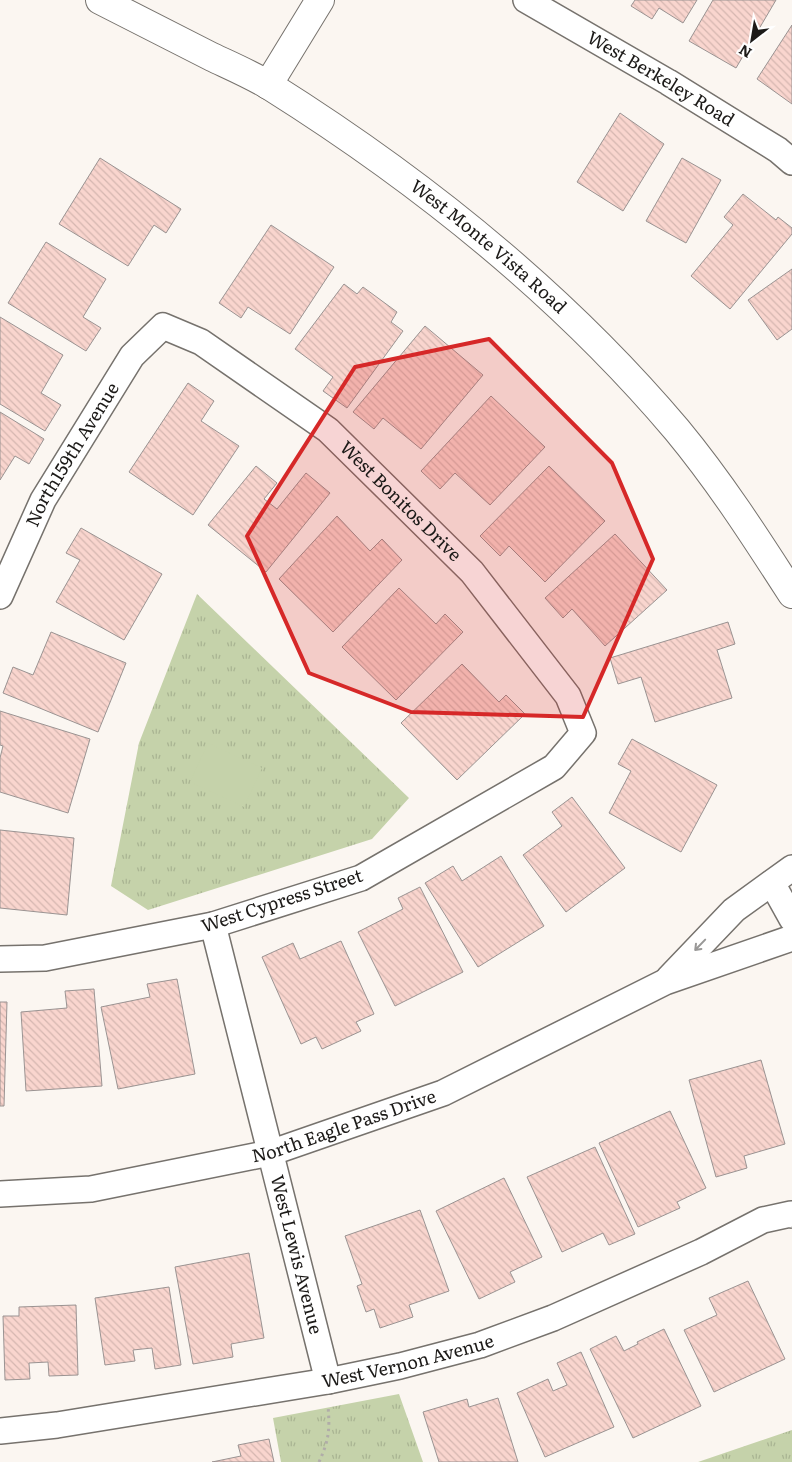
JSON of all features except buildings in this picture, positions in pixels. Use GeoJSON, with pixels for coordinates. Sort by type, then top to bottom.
{"type":"FeatureCollection","features":[{"type":"Feature","properties":{"kind":"street","name":"West Monte Vista Road"},"geometry":{"type":"LineString","coordinates":[[100,0],[268,85],[359,146],[451,212],[522,272],[627,374],[678,431],[726,492],[788,578]]}},
{"type":"Feature","properties":{"kind":"street"},"geometry":{"type":"LineString","coordinates":[[268,85],[320,0]]}},
{"type":"Feature","properties":{"kind":"street","name":"West Berkeley Road"},"geometry":{"type":"LineString","coordinates":[[526,0],[668,82],[778,150],[792,162]]}},
{"type":"Feature","properties":{"kind":"street","name":"North159th Avenue"},"geometry":{"type":"LineString","coordinates":[[0,596],[48,492],[132,356],[163,326]]}},
{"type":"Feature","properties":{"kind":"street","name":"West Bonitos Drive"},"geometry":{"type":"LineString","coordinates":[[163,326],[201,342],[328,430],[472,572],[568,696],[583,733]]}},
{"type":"Feature","properties":{"kind":"street","name":"West Cypress Street"},"geometry":{"type":"LineString","coordinates":[[0,959],[44,958],[213,925],[361,878],[554,767],[583,733]]}},
{"type":"Feature","properties":{"kind":"street","name":"North Eagle Pass Drive"},"geometry":{"type":"LineString","coordinates":[[665,982],[734,910],[792,868]]}},
{"type":"Feature","properties":{"kind":"street"},"geometry":{"type":"LineString","coordinates":[[772,883],[792,919]]}},
{"type":"Feature","properties":{"kind":"street","name":"West Lewis Avenue"},"geometry":{"type":"LineString","coordinates":[[213,925],[328,1381]]}},
{"type":"Feature","properties":{"kind":"street","name":"North Eagle Pass Drive"},"geometry":{"type":"LineString","coordinates":[[0,1194],[91,1190],[270,1153],[443,1093],[665,982],[792,938]]}},
{"type":"Feature","properties":{"kind":"street","name":"West Vernon Avenue"},"geometry":{"type":"LineString","coordinates":[[0,1431],[57,1425],[328,1381],[400,1366],[480,1345],[588,1303],[702,1252],[762,1220],[791,1215]]}},
{"type":"Feature","properties":{"kind":"path"},"geometry":{"type":"LineString","coordinates":[[319,1462],[329,1438],[328,1381]]}},
{"type":"Feature","properties":{"kind":"highlighted area"},"geometry":{"type":"Polygon","coordinates":[[[489,339],[612,463],[653,559],[583,717],[411,712],[309,673],[247,536],[355,367],[489,339]]]}},
{"type":"Feature","properties":{"kind":"green space"},"geometry":{"type":"Polygon","coordinates":[[[197,594],[409,798],[372,839],[148,910],[111,886],[139,743],[197,594]]]}},
{"type":"Feature","properties":{"kind":"green space"},"geometry":{"type":"Polygon","coordinates":[[[208,743],[262,768],[244,807],[190,782],[208,743]]]}},
{"type":"Feature","properties":{"kind":"green space"},"geometry":{"type":"Polygon","coordinates":[[[399,1394],[423,1462],[281,1462],[273,1418],[399,1394]]]}},
{"type":"Feature","properties":{"kind":"green space"},"geometry":{"type":"Polygon","coordinates":[[[792,1430],[792,1462],[698,1462],[792,1430]]]}}]}
